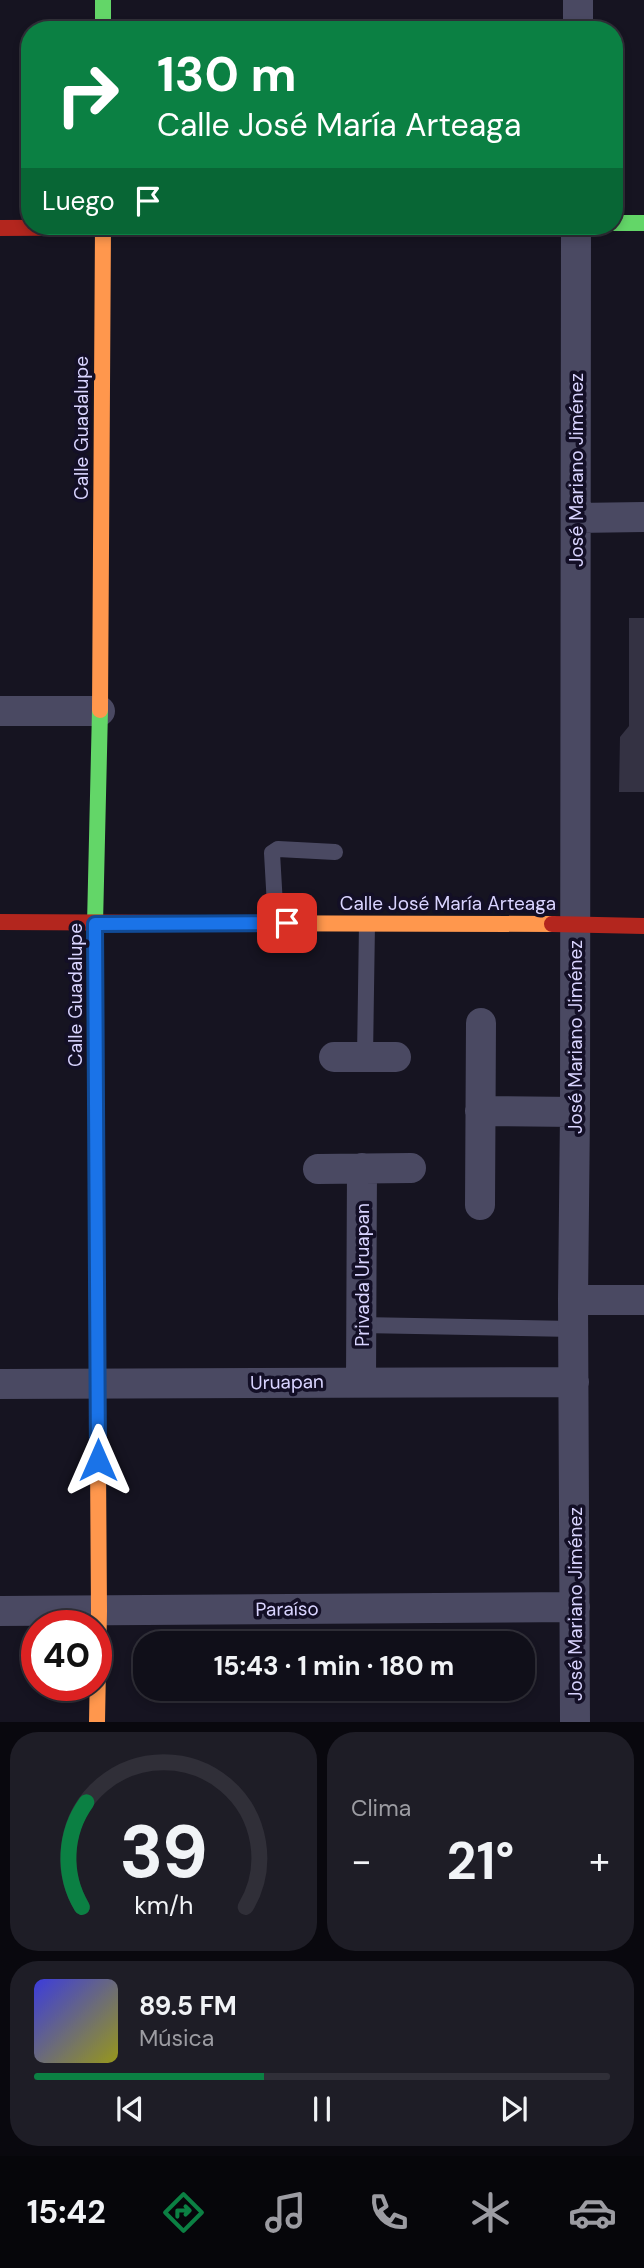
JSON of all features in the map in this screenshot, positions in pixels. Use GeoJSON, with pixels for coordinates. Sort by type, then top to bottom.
{"type":"FeatureCollection","features":[{"type":"Feature","properties":{"kind":"street"},"geometry":{"type":"LineString","coordinates":[[103,0],[103,21]]}},
{"type":"Feature","properties":{"kind":"street"},"geometry":{"type":"LineString","coordinates":[[578,0],[578,21]]}},
{"type":"Feature","properties":{"kind":"street"},"geometry":{"type":"LineString","coordinates":[[623,223],[644,223]]}},
{"type":"Feature","properties":{"kind":"street"},"geometry":{"type":"LineString","coordinates":[[0,228],[21,228]]}},
{"type":"Feature","properties":{"kind":"street","name":"Calle Guadalupe"},"geometry":{"type":"LineString","coordinates":[[99,1610],[95,924],[100,711],[103,235]]}},
{"type":"Feature","properties":{"kind":"street","name":"José Mariano Jiménez"},"geometry":{"type":"LineString","coordinates":[[575,1722],[573,1300],[576,235]]}},
{"type":"Feature","properties":{"kind":"street"},"geometry":{"type":"LineString","coordinates":[[576,518],[644,517]]}},
{"type":"Feature","properties":{"kind":"street"},"geometry":{"type":"LineString","coordinates":[[0,711],[100,711]]}},
{"type":"Feature","properties":{"kind":"street","name":"Calle José María Arteaga"},"geometry":{"type":"LineString","coordinates":[[0,922],[643,925]]}},
{"type":"Feature","properties":{"kind":"street"},"geometry":{"type":"LineString","coordinates":[[480,1205],[481,1023]]}},
{"type":"Feature","properties":{"kind":"street"},"geometry":{"type":"LineString","coordinates":[[334,1057],[396,1057]]}},
{"type":"Feature","properties":{"kind":"street"},"geometry":{"type":"LineString","coordinates":[[480,1111],[575,1112]]}},
{"type":"Feature","properties":{"kind":"street"},"geometry":{"type":"LineString","coordinates":[[318,1168],[411,1168]]}},
{"type":"Feature","properties":{"kind":"street","name":"Privada Uruapan"},"geometry":{"type":"LineString","coordinates":[[361,1382],[362,1168]]}},
{"type":"Feature","properties":{"kind":"street"},"geometry":{"type":"LineString","coordinates":[[573,1300],[644,1300]]}},
{"type":"Feature","properties":{"kind":"street","name":"Uruapan"},"geometry":{"type":"LineString","coordinates":[[0,1384],[574,1382]]}},
{"type":"Feature","properties":{"kind":"street","name":"Paraíso"},"geometry":{"type":"LineString","coordinates":[[112,1611],[575,1606]]}},
{"type":"Feature","properties":{"kind":"street","name":"Paraíso"},"geometry":{"type":"LineString","coordinates":[[0,1611],[21,1611]]}},
{"type":"Feature","properties":{"kind":"street","name":"Calle Guadalupe"},"geometry":{"type":"LineString","coordinates":[[97,1701],[97,1722]]}},
{"type":"Feature","properties":{"kind":"lane"},"geometry":{"type":"LineString","coordinates":[[276,923],[272,853],[278,849],[335,852]]}},
{"type":"Feature","properties":{"kind":"lane"},"geometry":{"type":"LineString","coordinates":[[365,1057],[367,924]]}},
{"type":"Feature","properties":{"kind":"lane"},"geometry":{"type":"LineString","coordinates":[[361,1325],[573,1329]]}},
{"type":"Feature","properties":{"kind":"building"},"geometry":{"type":"Polygon","coordinates":[[[629,618],[644,618],[644,792],[619,792],[620,737],[629,726],[629,618]]]}},
{"type":"Feature","properties":{"kind":"traffic: fast"},"geometry":{"type":"LineString","coordinates":[[103,0],[103,21]]}},
{"type":"Feature","properties":{"kind":"traffic: fast"},"geometry":{"type":"LineString","coordinates":[[623,223],[644,223]]}},
{"type":"Feature","properties":{"kind":"traffic: fast"},"geometry":{"type":"LineString","coordinates":[[97,1315],[95,924],[100,710]]}},
{"type":"Feature","properties":{"kind":"traffic: slow"},"geometry":{"type":"LineString","coordinates":[[100,710],[103,235]]}},
{"type":"Feature","properties":{"kind":"traffic: slow"},"geometry":{"type":"LineString","coordinates":[[202,923],[552,924]]}},
{"type":"Feature","properties":{"kind":"traffic: slow"},"geometry":{"type":"LineString","coordinates":[[97,1315],[97,1722]]}},
{"type":"Feature","properties":{"kind":"traffic: jam"},"geometry":{"type":"LineString","coordinates":[[0,228],[21,228]]}},
{"type":"Feature","properties":{"kind":"traffic: jam"},"geometry":{"type":"LineString","coordinates":[[0,922],[202,923]]}},
{"type":"Feature","properties":{"kind":"traffic: jam"},"geometry":{"type":"LineString","coordinates":[[552,924],[644,926]]}},
{"type":"Feature","properties":{"kind":"route"},"geometry":{"type":"LineString","coordinates":[[98,1460],[95,924],[287,923]]}}]}
